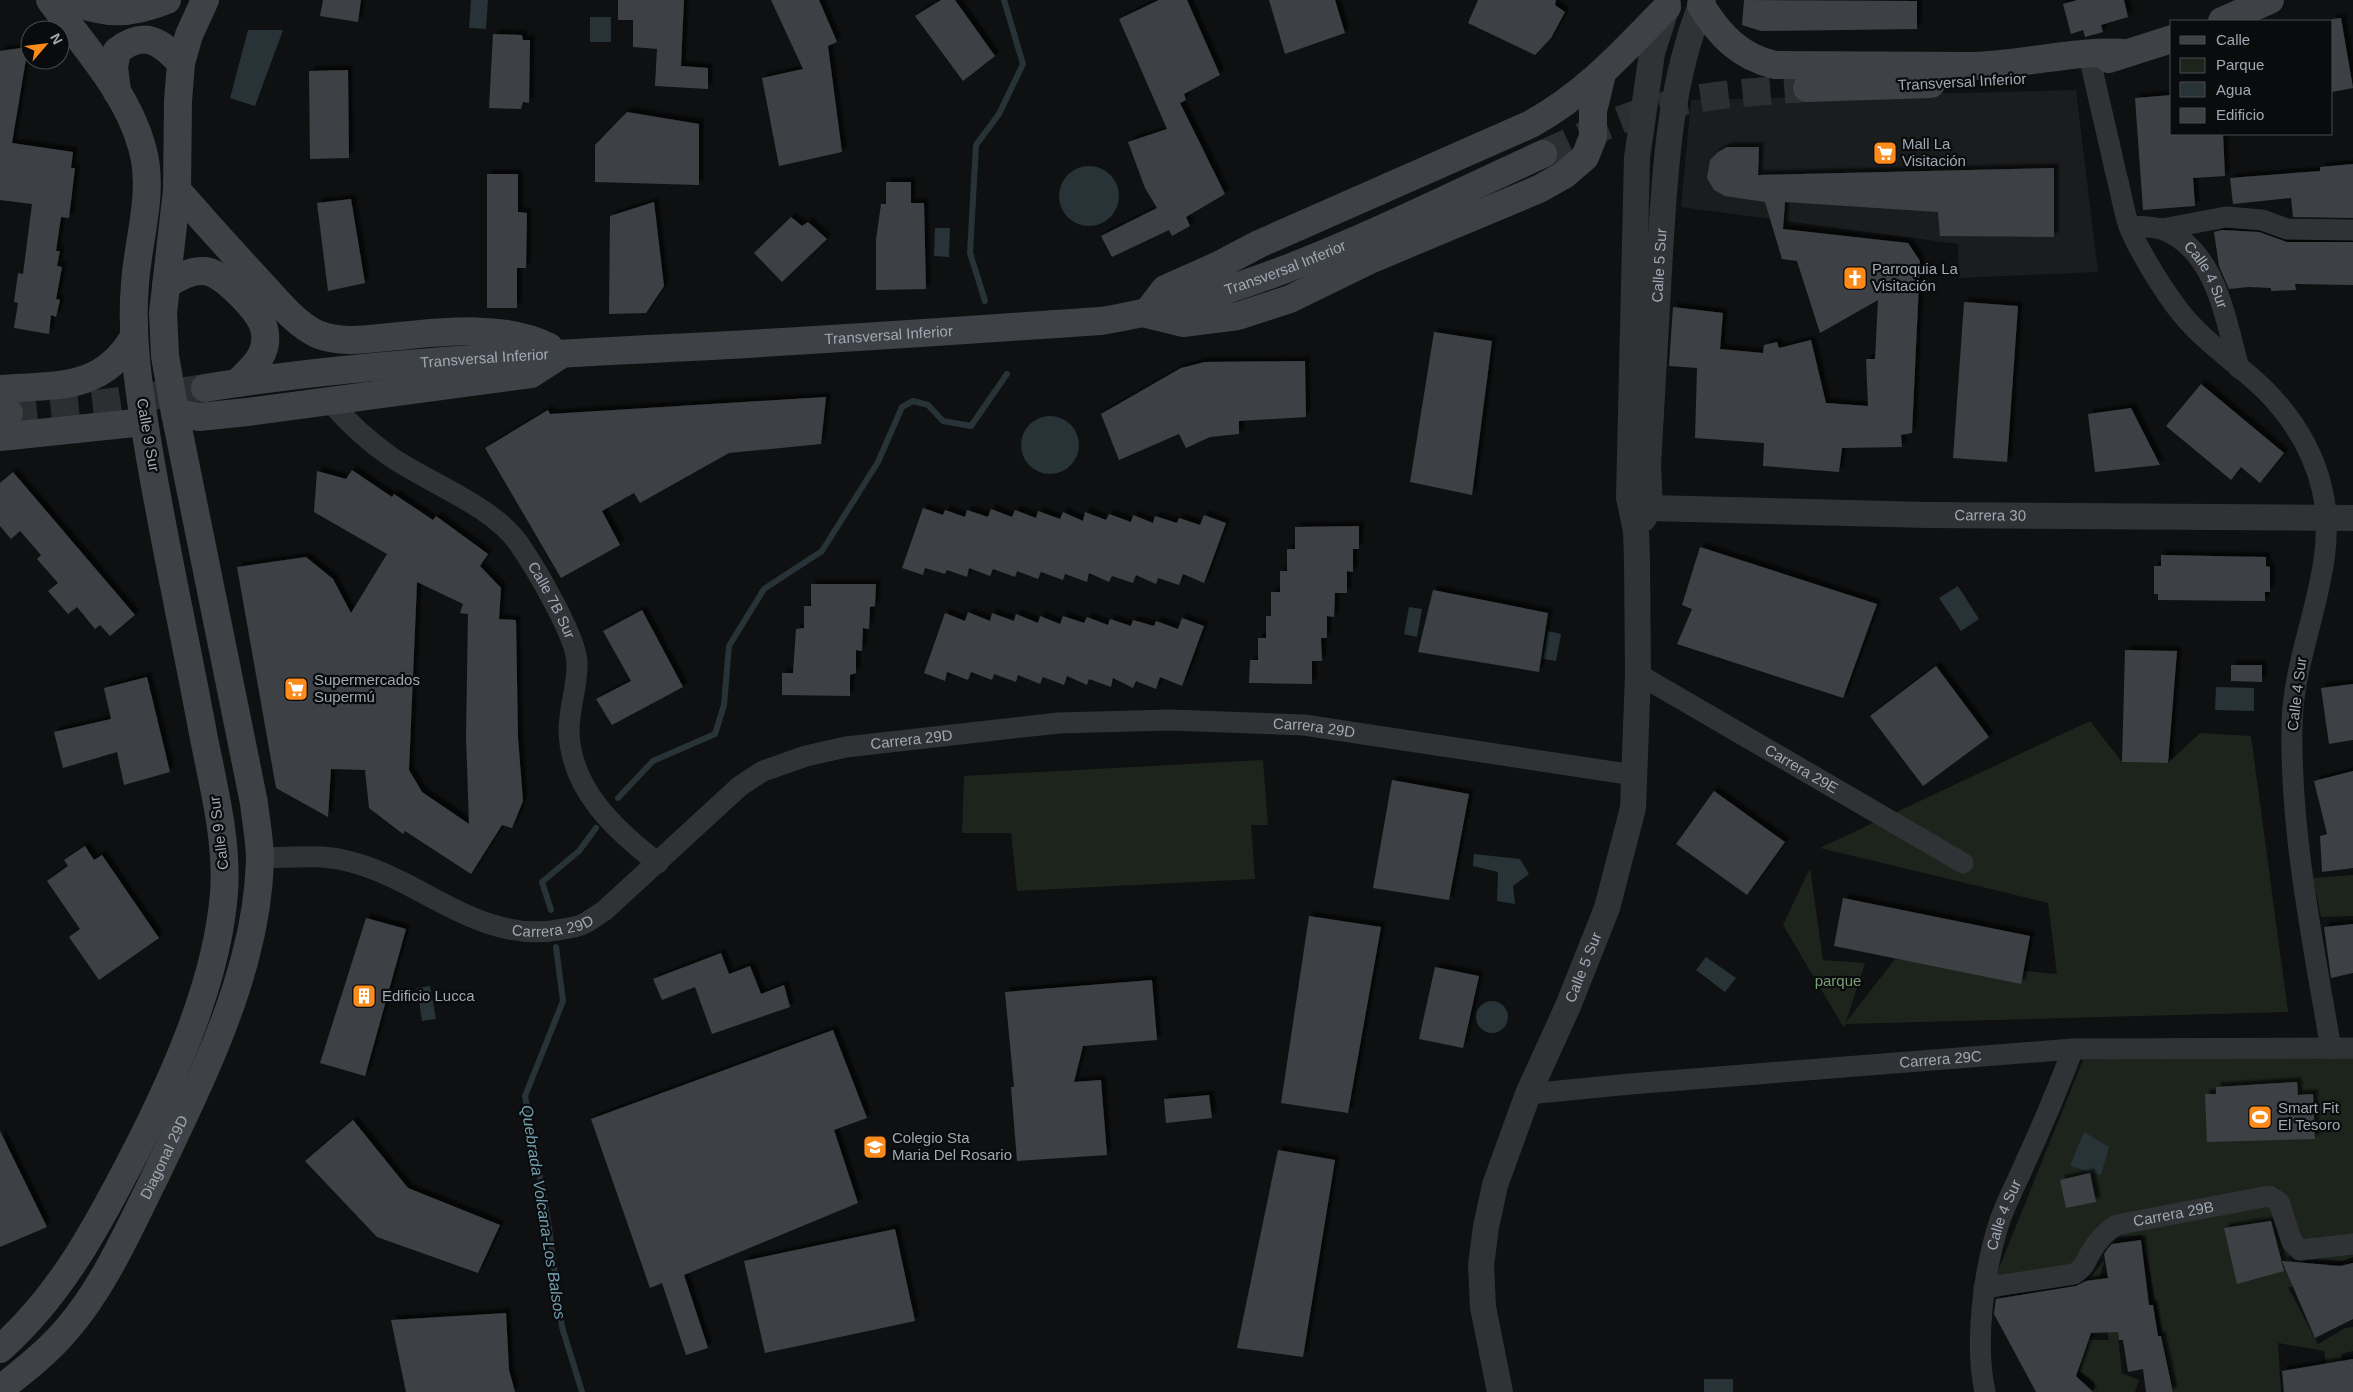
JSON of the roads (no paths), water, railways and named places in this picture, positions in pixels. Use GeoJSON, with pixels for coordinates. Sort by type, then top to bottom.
{"type":"FeatureCollection","features":[{"type":"Feature","properties":{"kind":"main road","name":"Calle 9 Sur"},"geometry":{"type":"LineString","coordinates":[[50,0],[117,92],[134,124],[142,148],[147,176],[144,218],[135,281],[133,338],[144,422],[220,822],[224,893]]}},
{"type":"Feature","properties":{"kind":"main road"},"geometry":{"type":"LineString","coordinates":[[68,0],[108,12],[130,12],[167,0]]}},
{"type":"Feature","properties":{"kind":"main road","name":"Calle 9 Sur"},"geometry":{"type":"LineString","coordinates":[[205,0],[189,34],[181,63],[178,101],[177,190],[163,314],[165,356],[254,803],[260,858],[256,896]]}},
{"type":"Feature","properties":{"kind":"main road"},"geometry":{"type":"LineString","coordinates":[[2224,20],[2270,0]]}},
{"type":"Feature","properties":{"kind":"main road"},"geometry":{"type":"LineString","coordinates":[[1702,3],[1721,36],[1749,56],[1775,65],[1975,66],[2008,64],[2101,52],[2126,53]]}},
{"type":"Feature","properties":{"kind":"main road"},"geometry":{"type":"LineString","coordinates":[[1602,74],[1593,110],[1590,147],[1577,166],[1564,175],[1539,188],[1372,260],[1290,299],[1238,316],[1183,323],[1146,314],[1165,289],[1219,265],[1259,244],[1531,124],[1564,105],[1602,74],[1668,4]]}},
{"type":"Feature","properties":{"kind":"main road"},"geometry":{"type":"LineString","coordinates":[[117,92],[114,67],[117,51],[129,42],[143,38],[155,41],[168,50],[181,63]]}},
{"type":"Feature","properties":{"kind":"main road","name":"Transversal Inferior"},"geometry":{"type":"LineString","coordinates":[[1807,88],[1994,82],[2034,78],[2090,64],[2170,40]]}},
{"type":"Feature","properties":{"kind":"main road","name":"Transversal Inferior"},"geometry":{"type":"LineString","coordinates":[[206,388],[445,360],[1101,322],[1146,314],[1247,284],[1354,240],[1543,154]]}},
{"type":"Feature","properties":{"kind":"main road"},"geometry":{"type":"LineString","coordinates":[[177,190],[276,300],[298,322],[316,333],[331,338],[356,340],[433,332],[476,332],[530,338],[562,354]]}},
{"type":"Feature","properties":{"kind":"main road"},"geometry":{"type":"LineString","coordinates":[[166,286],[192,272],[215,273],[225,280],[259,317],[265,331],[265,344],[260,357],[237,383]]}},
{"type":"Feature","properties":{"kind":"main road"},"geometry":{"type":"LineString","coordinates":[[2,413],[110,368],[123,354],[133,338]]}},
{"type":"Feature","properties":{"kind":"main road"},"geometry":{"type":"LineString","coordinates":[[175,413],[199,417],[531,374],[562,354]]}},
{"type":"Feature","properties":{"kind":"main road"},"geometry":{"type":"LineString","coordinates":[[2,413],[144,422]]}},
{"type":"Feature","properties":{"kind":"main road","name":"Diagonal 29D"},"geometry":{"type":"LineString","coordinates":[[0,1349],[30,1322],[58,1288],[118,1185],[153,1118],[174,1070],[209,974],[224,893]]}},
{"type":"Feature","properties":{"kind":"main road","name":"Diagonal 29D"},"geometry":{"type":"LineString","coordinates":[[6,1388],[50,1348],[69,1327],[95,1290],[136,1214],[184,1118],[212,1051],[246,953],[256,896]]}},
{"type":"Feature","properties":{"kind":"street","name":"Calle 5 Sur"},"geometry":{"type":"LineString","coordinates":[[1639,502],[1648,465],[1667,159],[1676,88],[1682,59],[1702,3]]}},
{"type":"Feature","properties":{"kind":"street","name":"Calle 5 Sur"},"geometry":{"type":"LineString","coordinates":[[1500,1392],[1483,1307],[1481,1265],[1486,1227],[1495,1185],[1528,1094],[1568,1006],[1607,908],[1633,808],[1638,674],[1636,531],[1639,502],[1637,158],[1652,53],[1668,4]]}},
{"type":"Feature","properties":{"kind":"street","name":"Calle 4 Sur"},"geometry":{"type":"LineString","coordinates":[[2090,64],[2129,226],[2159,281],[2180,312],[2206,340],[2262,387],[2282,408],[2300,433],[2313,460],[2322,489],[2327,518],[2326,544],[2320,583],[2297,674],[2292,723],[2293,790],[2300,849],[2331,1049]]}},
{"type":"Feature","properties":{"kind":"street"},"geometry":{"type":"LineString","coordinates":[[2162,229],[2226,217],[2262,220],[2287,229],[2353,230]]}},
{"type":"Feature","properties":{"kind":"street","name":"Calle 4 Sur"},"geometry":{"type":"LineString","coordinates":[[2129,226],[2162,229],[2183,240],[2205,266],[2217,292],[2239,368]]}},
{"type":"Feature","properties":{"kind":"street","name":"Calle 7B Sur"},"geometry":{"type":"LineString","coordinates":[[330,401],[350,425],[392,457],[464,499],[495,520],[518,543],[573,642],[577,662],[570,706],[569,732],[573,756],[583,784],[600,812],[624,837],[658,863]]}},
{"type":"Feature","properties":{"kind":"street","name":"Carrera 30"},"geometry":{"type":"LineString","coordinates":[[1639,502],[1928,515],[2353,518]]}},
{"type":"Feature","properties":{"kind":"street","name":"Carrera 29E"},"geometry":{"type":"LineString","coordinates":[[1638,674],[1963,863]]}},
{"type":"Feature","properties":{"kind":"street","name":"Carrera 29D"},"geometry":{"type":"LineString","coordinates":[[260,858],[342,860],[377,871],[454,910],[498,927],[527,933],[550,932],[581,925],[604,911],[740,786],[763,771],[806,756],[846,746],[1058,723],[1205,720],[1304,725],[1634,775]]}},
{"type":"Feature","properties":{"kind":"street","name":"Carrera 29C"},"geometry":{"type":"LineString","coordinates":[[1528,1094],[1630,1084],[2073,1049],[2353,1048]]}},
{"type":"Feature","properties":{"kind":"street","name":"Calle 4 Sur"},"geometry":{"type":"LineString","coordinates":[[1985,1392],[1981,1347],[1984,1288],[2000,1220],[2073,1049]]}},
{"type":"Feature","properties":{"kind":"street","name":"Carrera 29B"},"geometry":{"type":"LineString","coordinates":[[1984,1288],[2074,1274],[2084,1267],[2091,1252],[2105,1232],[2116,1225],[2269,1196],[2279,1202],[2292,1242],[2300,1250],[2353,1244]]}},
{"type":"Feature","properties":{"kind":"water"},"geometry":{"type":"Polygon","coordinates":[[[471,0],[488,0],[486,29],[469,28],[471,0]]]}},
{"type":"Feature","properties":{"kind":"water"},"geometry":{"type":"Polygon","coordinates":[[[590,17],[611,17],[611,42],[590,42],[590,17]]]}},
{"type":"Feature","properties":{"kind":"water"},"geometry":{"type":"Polygon","coordinates":[[[248,30],[283,30],[255,106],[230,98],[248,30]]]}},
{"type":"Feature","properties":{"kind":"water"},"geometry":{"type":"Polygon","coordinates":[[[1089,166],[1105,171],[1110,175],[1114,180],[1119,196],[1114,212],[1110,217],[1105,221],[1089,226],[1073,221],[1068,217],[1064,212],[1059,196],[1064,180],[1068,175],[1073,171],[1089,166]]]}},
{"type":"Feature","properties":{"kind":"water"},"geometry":{"type":"Polygon","coordinates":[[[935,228],[950,228],[949,257],[934,256],[935,228]]]}},
{"type":"Feature","properties":{"kind":"water"},"geometry":{"type":"Polygon","coordinates":[[[1044,416],[1056,416],[1071,424],[1079,439],[1079,451],[1071,466],[1056,474],[1044,474],[1029,466],[1021,451],[1021,439],[1029,424],[1044,416]]]}},
{"type":"Feature","properties":{"kind":"water"},"geometry":{"type":"Polygon","coordinates":[[[1958,586],[1979,619],[1961,631],[1939,598],[1958,586]]]}},
{"type":"Feature","properties":{"kind":"water"},"geometry":{"type":"Polygon","coordinates":[[[1409,607],[1422,609],[1417,637],[1404,634],[1409,607]]]}},
{"type":"Feature","properties":{"kind":"water"},"geometry":{"type":"Polygon","coordinates":[[[1548,631],[1561,634],[1556,661],[1543,659],[1548,631]]]}},
{"type":"Feature","properties":{"kind":"water"},"geometry":{"type":"Polygon","coordinates":[[[2216,687],[2254,688],[2254,711],[2215,710],[2216,687]]]}},
{"type":"Feature","properties":{"kind":"water"},"geometry":{"type":"Polygon","coordinates":[[[1474,854],[1520,859],[1529,874],[1513,886],[1515,904],[1497,901],[1498,872],[1473,866],[1474,854]]]}},
{"type":"Feature","properties":{"kind":"water"},"geometry":{"type":"Polygon","coordinates":[[[1706,957],[1736,978],[1725,992],[1696,970],[1706,957]]]}},
{"type":"Feature","properties":{"kind":"water"},"geometry":{"type":"Polygon","coordinates":[[[430,986],[436,1019],[422,1021],[417,988],[430,986]]]}},
{"type":"Feature","properties":{"kind":"water"},"geometry":{"type":"Polygon","coordinates":[[[1492,1001],[1498,1002],[1503,1006],[1507,1011],[1507,1023],[1503,1028],[1498,1032],[1492,1033],[1486,1032],[1481,1028],[1477,1023],[1476,1017],[1477,1011],[1481,1006],[1486,1002],[1492,1001]]]}},
{"type":"Feature","properties":{"kind":"water"},"geometry":{"type":"Polygon","coordinates":[[[2084,1132],[2109,1147],[2101,1175],[2070,1166],[2084,1132]]]}},
{"type":"Feature","properties":{"kind":"water"},"geometry":{"type":"Polygon","coordinates":[[[1704,1379],[1733,1379],[1733,1392],[1704,1392],[1704,1379]]]}},
{"type":"Feature","properties":{"kind":"waterway","name":"Quebrada Volcana-Los Balsos"},"geometry":{"type":"LineString","coordinates":[[985,301],[970,253],[976,145],[999,114],[1023,64],[1004,0]]}},
{"type":"Feature","properties":{"kind":"waterway","name":"Quebrada Volcana-Los Balsos"},"geometry":{"type":"LineString","coordinates":[[618,798],[653,761],[715,734],[724,705],[729,646],[764,589],[822,551],[878,462],[902,407],[913,401],[928,405],[943,421],[971,426],[1007,374]]}},
{"type":"Feature","properties":{"kind":"waterway","name":"Quebrada Volcana-Los Balsos"},"geometry":{"type":"LineString","coordinates":[[551,910],[542,882],[579,851],[596,828]]}},
{"type":"Feature","properties":{"kind":"waterway","name":"Quebrada Volcana-Los Balsos"},"geometry":{"type":"LineString","coordinates":[[556,947],[563,1001],[525,1096],[548,1221],[562,1327],[582,1392]]}},
{"type":"Feature","properties":{"kind":"tunnel"},"geometry":{"type":"LineString","coordinates":[[1543,154],[1624,118],[1671,104],[1729,94],[1807,88]]}},
{"type":"Feature","properties":{"kind":"tunnel"},"geometry":{"type":"LineString","coordinates":[[9,413],[113,402],[205,388]]}},
{"type":"Feature","properties":{"kind":"place","name":"Mall La Visitación"},"geometry":{"type":"Point","coordinates":[1885,153]}},
{"type":"Feature","properties":{"kind":"place","name":"Parroquia La Visitación"},"geometry":{"type":"Point","coordinates":[1855,278]}},
{"type":"Feature","properties":{"kind":"place","name":"Supermercados Supermú"},"geometry":{"type":"Point","coordinates":[296,689]}},
{"type":"Feature","properties":{"kind":"place","name":"Edificio Lucca"},"geometry":{"type":"Point","coordinates":[364,996]}},
{"type":"Feature","properties":{"kind":"place","name":"Smart Fit El Tesoro"},"geometry":{"type":"Point","coordinates":[2260,1117]}},
{"type":"Feature","properties":{"kind":"place","name":"Colegio Sta Maria Del Rosario"},"geometry":{"type":"Point","coordinates":[875,1147]}},
{"type":"Feature","properties":{"kind":"park label","name":"parque"},"geometry":{"type":"Point","coordinates":[1838,981]}}]}
